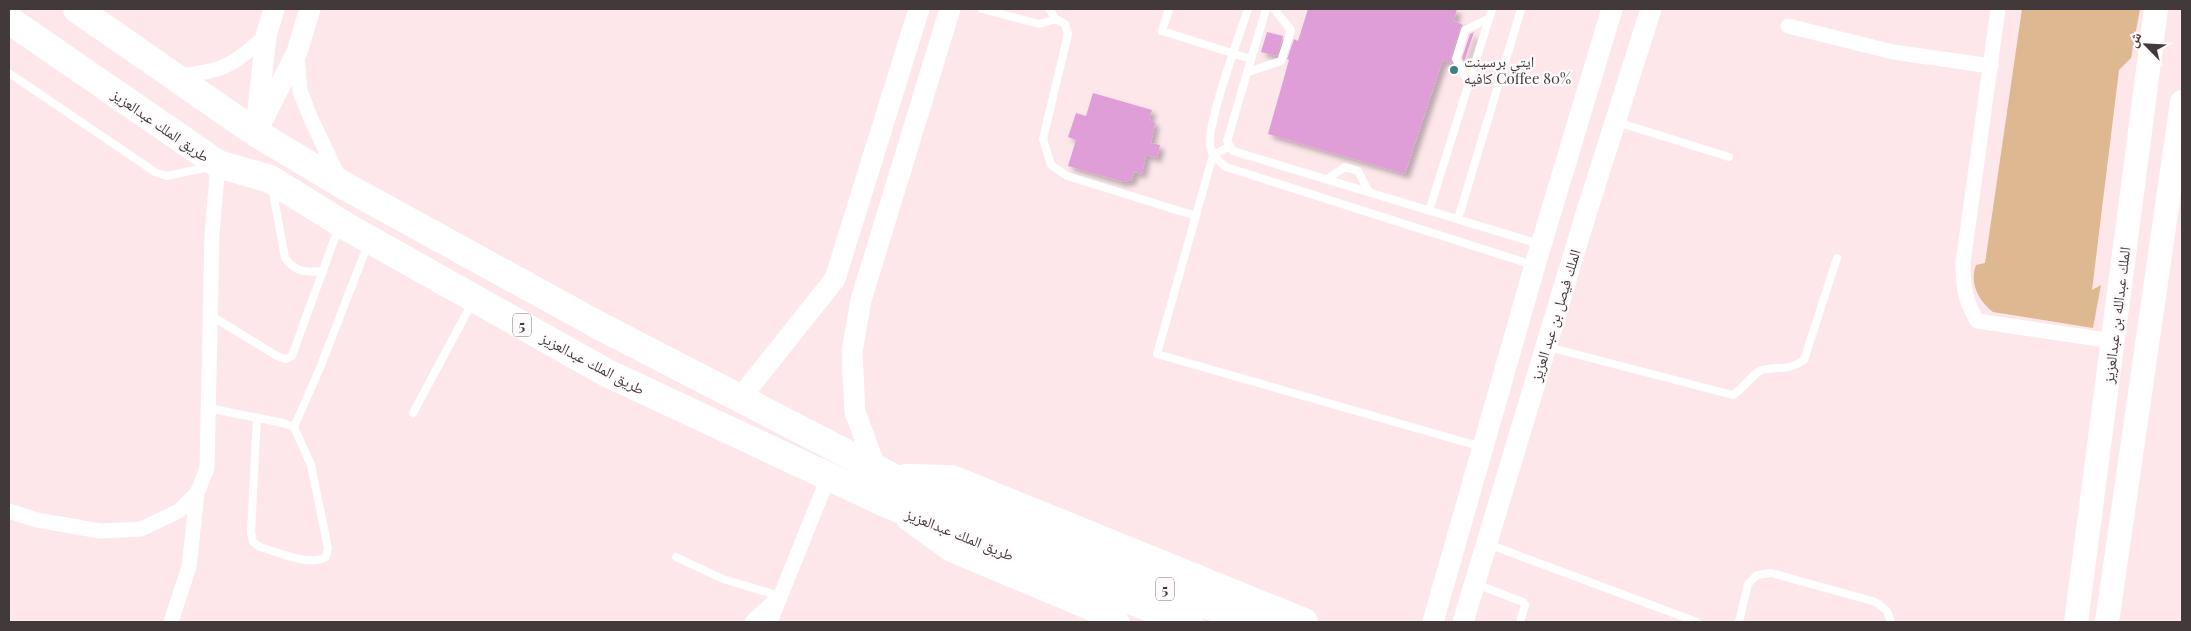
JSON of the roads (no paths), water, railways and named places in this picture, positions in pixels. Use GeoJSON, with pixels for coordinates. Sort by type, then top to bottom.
{"type":"FeatureCollection","features":[{"type":"Feature","properties":{"kind":"highway","name":"طريق الملك عبدالعزيز"},"geometry":{"type":"LineString","coordinates":[[77,9],[256,133],[342,186],[598,325],[741,398],[885,483],[1072,566],[1189,622]]}},
{"type":"Feature","properties":{"kind":"highway","name":"طريق الملك عبدالعزيز"},"geometry":{"type":"LineString","coordinates":[[9,20],[218,164],[270,179],[369,239],[607,373],[828,478],[885,483]]}},
{"type":"Feature","properties":{"kind":"highway"},"geometry":{"type":"LineString","coordinates":[[885,483],[952,479],[1304,622]]}},
{"type":"Feature","properties":{"kind":"highway","name":"طريق الملك عبدالعزيز"},"geometry":{"type":"LineString","coordinates":[[1072,566],[1252,622]]}},
{"type":"Feature","properties":{"kind":"main road","name":"الملك عبدالله بن عبدالعزيز"},"geometry":{"type":"LineString","coordinates":[[2076,622],[2156,9]]}},
{"type":"Feature","properties":{"kind":"main road"},"geometry":{"type":"LineString","coordinates":[[2107,622],[2182,102]]}},
{"type":"Feature","properties":{"kind":"street"},"geometry":{"type":"LineString","coordinates":[[256,133],[266,36],[274,9]]}},
{"type":"Feature","properties":{"kind":"street"},"geometry":{"type":"LineString","coordinates":[[256,133],[297,52],[310,9]]}},
{"type":"Feature","properties":{"kind":"street"},"geometry":{"type":"LineString","coordinates":[[741,398],[835,279],[919,9]]}},
{"type":"Feature","properties":{"kind":"street"},"geometry":{"type":"LineString","coordinates":[[950,9],[861,300],[852,352],[855,412],[885,483],[950,551],[1119,622]]}},
{"type":"Feature","properties":{"kind":"street"},"geometry":{"type":"LineString","coordinates":[[1433,622],[1535,265],[1612,9]]}},
{"type":"Feature","properties":{"kind":"street","name":"الملك فيصل بن عبد العزيز"},"geometry":{"type":"LineString","coordinates":[[1463,622],[1650,9]]}},
{"type":"Feature","properties":{"kind":"street"},"geometry":{"type":"LineString","coordinates":[[1998,9],[1963,263],[1963,288],[1967,304],[1977,321],[2113,341]]}},
{"type":"Feature","properties":{"kind":"street"},"geometry":{"type":"LineString","coordinates":[[1788,26],[1894,52],[1991,66]]}},
{"type":"Feature","properties":{"kind":"street"},"geometry":{"type":"LineString","coordinates":[[174,76],[213,72],[224,68],[242,57],[266,36]]}},
{"type":"Feature","properties":{"kind":"street"},"geometry":{"type":"LineString","coordinates":[[297,52],[300,91],[342,186]]}},
{"type":"Feature","properties":{"kind":"street"},"geometry":{"type":"LineString","coordinates":[[171,622],[189,567],[196,493],[207,468],[212,234],[218,164]]}},
{"type":"Feature","properties":{"kind":"street"},"geometry":{"type":"LineString","coordinates":[[770,622],[828,478]]}},
{"type":"Feature","properties":{"kind":"street"},"geometry":{"type":"LineString","coordinates":[[9,511],[36,520],[100,532],[141,529],[179,511],[196,493]]}},
{"type":"Feature","properties":{"kind":"street"},"geometry":{"type":"LineString","coordinates":[[1468,622],[1472,592]]}},
{"type":"Feature","properties":{"kind":"street"},"geometry":{"type":"LineString","coordinates":[[752,622],[780,596]]}},
{"type":"Feature","properties":{"kind":"lane"},"geometry":{"type":"LineString","coordinates":[[982,9],[1039,24],[1056,19]]}},
{"type":"Feature","properties":{"kind":"lane"},"geometry":{"type":"LineString","coordinates":[[1048,9],[1056,19],[1066,24],[1068,34],[1043,139],[1051,165],[1067,176],[1196,216]]}},
{"type":"Feature","properties":{"kind":"lane"},"geometry":{"type":"LineString","coordinates":[[1169,9],[1162,31],[1251,59]]}},
{"type":"Feature","properties":{"kind":"lane"},"geometry":{"type":"LineString","coordinates":[[1248,9],[1233,53],[1213,123],[1209,145],[1213,155],[1226,167],[1535,265]]}},
{"type":"Feature","properties":{"kind":"lane"},"geometry":{"type":"LineString","coordinates":[[1266,9],[1227,141],[1233,151],[1244,156],[1327,179],[1541,245]]}},
{"type":"Feature","properties":{"kind":"lane"},"geometry":{"type":"LineString","coordinates":[[1248,72],[1281,61],[1291,30],[1274,9]]}},
{"type":"Feature","properties":{"kind":"lane"},"geometry":{"type":"LineString","coordinates":[[1429,211],[1492,9]]}},
{"type":"Feature","properties":{"kind":"lane"},"geometry":{"type":"LineString","coordinates":[[1458,220],[1521,9]]}},
{"type":"Feature","properties":{"kind":"lane"},"geometry":{"type":"LineString","coordinates":[[1469,83],[1456,59],[1465,30],[1488,19]]}},
{"type":"Feature","properties":{"kind":"lane"},"geometry":{"type":"LineString","coordinates":[[9,73],[156,172],[167,176],[218,164]]}},
{"type":"Feature","properties":{"kind":"lane"},"geometry":{"type":"LineString","coordinates":[[1615,122],[1729,157]]}},
{"type":"Feature","properties":{"kind":"lane"},"geometry":{"type":"LineString","coordinates":[[1230,146],[1213,155],[1158,354],[1482,447]]}},
{"type":"Feature","properties":{"kind":"lane"},"geometry":{"type":"LineString","coordinates":[[1327,179],[1344,167],[1358,170],[1369,192]]}},
{"type":"Feature","properties":{"kind":"lane"},"geometry":{"type":"LineString","coordinates":[[270,179],[285,258],[291,267],[300,271],[323,271]]}},
{"type":"Feature","properties":{"kind":"lane"},"geometry":{"type":"LineString","coordinates":[[210,315],[277,356],[286,359],[292,356],[340,222]]}},
{"type":"Feature","properties":{"kind":"lane"},"geometry":{"type":"LineString","coordinates":[[257,418],[251,532],[253,542],[260,547],[310,561],[320,560],[326,557],[328,548],[311,465],[294,427],[320,368],[369,239]]}},
{"type":"Feature","properties":{"kind":"lane"},"geometry":{"type":"LineString","coordinates":[[1546,346],[1733,395],[1743,389],[1751,377],[1761,370],[1794,367],[1804,360],[1837,258]]}},
{"type":"Feature","properties":{"kind":"lane"},"geometry":{"type":"LineString","coordinates":[[413,413],[475,299]]}},
{"type":"Feature","properties":{"kind":"lane"},"geometry":{"type":"LineString","coordinates":[[208,408],[294,427]]}},
{"type":"Feature","properties":{"kind":"lane"},"geometry":{"type":"LineString","coordinates":[[1487,543],[1697,622]]}},
{"type":"Feature","properties":{"kind":"lane"},"geometry":{"type":"LineString","coordinates":[[676,557],[723,578],[780,596]]}},
{"type":"Feature","properties":{"kind":"lane"},"geometry":{"type":"LineString","coordinates":[[1739,622],[1748,584],[1757,575],[1771,573],[1876,602],[1887,611],[1891,622]]}},
{"type":"Feature","properties":{"kind":"lane"},"geometry":{"type":"LineString","coordinates":[[1472,592],[1523,602],[1525,605],[1520,622]]}},
{"type":"Feature","properties":{"kind":"place","name":"ايتي برسينت كافيه Coffee 80%"},"geometry":{"type":"Point","coordinates":[1454,70]}}]}
